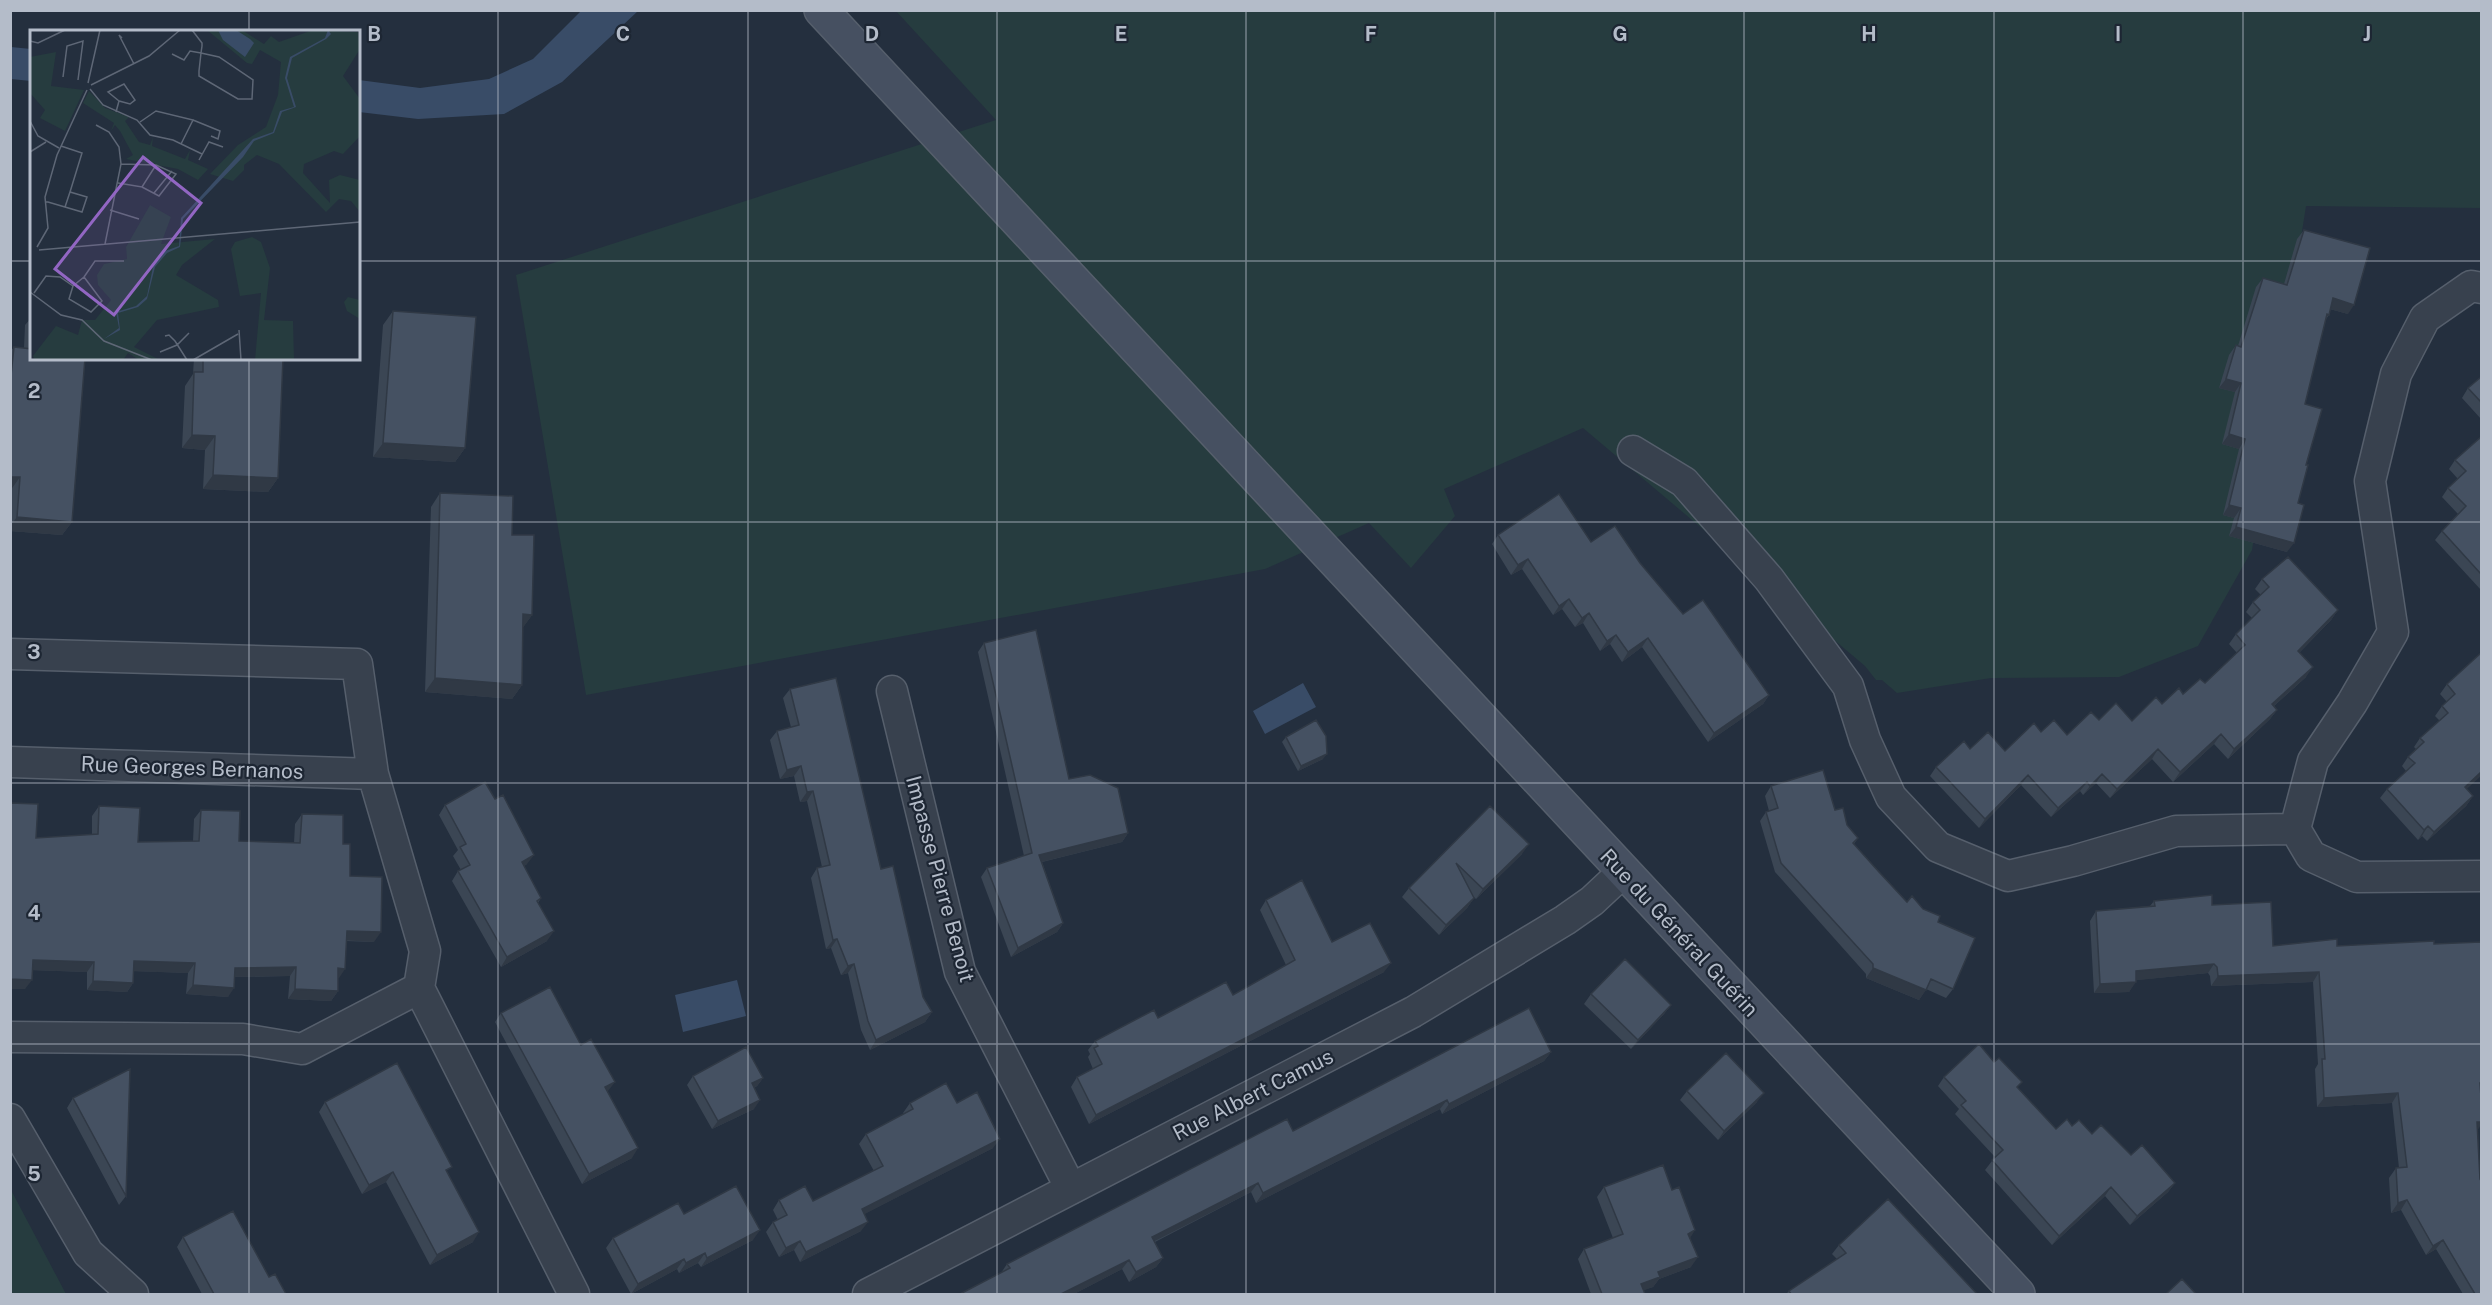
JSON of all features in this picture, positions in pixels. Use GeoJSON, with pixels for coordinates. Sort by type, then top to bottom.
{"type":"FeatureCollection","features":[{"type":"Feature","properties":{"kind":"main road","name":"Rue du Général Guérin"},"geometry":{"type":"LineString","coordinates":[[821,10],[1623,873],[2018,1294]]}},
{"type":"Feature","properties":{"kind":"street"},"geometry":{"type":"LineString","coordinates":[[2481,288],[2471,286],[2425,318],[2396,374],[2370,481],[2393,632],[2352,703],[2313,761],[2295,829],[2311,856],[2357,877],[2481,876]]}},
{"type":"Feature","properties":{"kind":"street"},"geometry":{"type":"LineString","coordinates":[[1634,451],[1684,482],[1768,579],[1848,686],[1865,740],[1891,797],[1938,847],[2008,876],[2073,861],[2176,831],[2295,829]]}},
{"type":"Feature","properties":{"kind":"street"},"geometry":{"type":"LineString","coordinates":[[10,654],[357,664],[373,774],[425,951],[419,988],[574,1294]]}},
{"type":"Feature","properties":{"kind":"street","name":"Impasse Pierre Benoit"},"geometry":{"type":"LineString","coordinates":[[892,691],[960,972],[1071,1189]]}},
{"type":"Feature","properties":{"kind":"street","name":"Rue Georges Bernanos"},"geometry":{"type":"LineString","coordinates":[[10,762],[373,774]]}},
{"type":"Feature","properties":{"kind":"street","name":"Rue Albert Camus"},"geometry":{"type":"LineString","coordinates":[[868,1294],[1413,1012],[1565,920],[1592,901],[1623,873]]}},
{"type":"Feature","properties":{"kind":"street"},"geometry":{"type":"LineString","coordinates":[[10,1037],[243,1039],[302,1049],[419,988]]}},
{"type":"Feature","properties":{"kind":"street"},"geometry":{"type":"LineString","coordinates":[[10,1119],[88,1253],[133,1294]]}},
{"type":"Feature","properties":{"kind":"green space"},"geometry":{"type":"Polygon","coordinates":[[[896,11],[2481,11],[2481,208],[2306,206],[2252,550],[2198,646],[2119,677],[1991,678],[1897,693],[1882,680],[1876,680],[1865,666],[1583,428],[1444,489],[1455,516],[1411,568],[1369,523],[1265,569],[586,695],[516,275],[996,120],[896,11]]]}},
{"type":"Feature","properties":{"kind":"green space"},"geometry":{"type":"Polygon","coordinates":[[[11,1190],[66,1294],[11,1294],[11,1190]]]}},
{"type":"Feature","properties":{"kind":"water"},"geometry":{"type":"Polygon","coordinates":[[[581,11],[638,11],[562,82],[504,114],[418,119],[360,112],[360,80],[420,88],[489,79],[533,59],[581,11]]]}},
{"type":"Feature","properties":{"kind":"water"},"geometry":{"type":"Polygon","coordinates":[[[11,47],[30,49],[30,81],[11,79],[11,47]]]}},
{"type":"Feature","properties":{"kind":"water"},"geometry":{"type":"Polygon","coordinates":[[[1303,683],[1316,707],[1265,734],[1253,711],[1303,683]]]}},
{"type":"Feature","properties":{"kind":"water"},"geometry":{"type":"Polygon","coordinates":[[[737,980],[746,1016],[683,1032],[675,995],[737,980]]]}},
{"type":"Feature","properties":{"kind":"building"},"geometry":{"type":"Polygon","coordinates":[[[2304,230],[2370,248],[2354,305],[2333,298],[2329,315],[2327,314],[2305,404],[2322,409],[2298,503],[2304,505],[2294,543],[2236,527],[2241,508],[2229,505],[2245,439],[2229,434],[2241,383],[2226,379],[2236,345],[2241,347],[2263,278],[2287,285],[2304,230]]]}},
{"type":"Feature","properties":{"kind":"building"},"geometry":{"type":"Polygon","coordinates":[[[393,311],[476,317],[465,448],[383,443],[393,311]]]}},
{"type":"Feature","properties":{"kind":"building"},"geometry":{"type":"Polygon","coordinates":[[[14,347],[30,349],[30,360],[85,360],[72,522],[17,517],[20,477],[10,477],[10,385],[14,347]]]}},
{"type":"Feature","properties":{"kind":"building"},"geometry":{"type":"Polygon","coordinates":[[[203,360],[283,360],[278,478],[213,475],[215,436],[192,435],[194,372],[203,372],[203,360]]]}},
{"type":"Feature","properties":{"kind":"building"},"geometry":{"type":"Polygon","coordinates":[[[2481,377],[2481,402],[2468,388],[2481,377]]]}},
{"type":"Feature","properties":{"kind":"building"},"geometry":{"type":"Polygon","coordinates":[[[2481,437],[2481,574],[2442,531],[2466,506],[2448,488],[2466,471],[2455,460],[2481,437]]]}},
{"type":"Feature","properties":{"kind":"building"},"geometry":{"type":"Polygon","coordinates":[[[440,493],[513,496],[512,535],[534,535],[532,615],[523,614],[522,685],[435,678],[440,493]]]}},
{"type":"Feature","properties":{"kind":"building"},"geometry":{"type":"Polygon","coordinates":[[[1559,494],[1591,542],[1615,526],[1640,563],[1683,614],[1703,600],[1769,695],[1714,733],[1648,638],[1628,652],[1616,635],[1607,641],[1589,613],[1582,618],[1569,599],[1559,606],[1528,559],[1518,565],[1498,535],[1559,494]]]}},
{"type":"Feature","properties":{"kind":"building"},"geometry":{"type":"Polygon","coordinates":[[[2288,557],[2338,610],[2298,651],[2313,667],[2272,704],[2277,710],[2234,749],[2221,734],[2180,772],[2158,749],[2117,789],[2102,774],[2090,786],[2087,782],[2058,808],[2028,775],[1985,819],[1936,767],[1964,741],[1970,749],[1988,732],[2005,751],[2034,723],[2041,732],[2054,720],[2067,735],[2091,712],[2099,720],[2116,703],[2132,721],[2156,697],[2162,704],[2179,688],[2183,694],[2200,679],[2205,683],[2245,645],[2236,634],[2260,610],[2253,602],[2269,587],[2262,579],[2288,557]]]}},
{"type":"Feature","properties":{"kind":"building"},"geometry":{"type":"Polygon","coordinates":[[[1036,630],[1069,779],[1090,775],[1118,788],[1128,833],[1039,855],[1063,923],[1018,948],[987,868],[1032,853],[984,643],[1036,630]]]}},
{"type":"Feature","properties":{"kind":"building"},"geometry":{"type":"Polygon","coordinates":[[[2481,653],[2481,772],[2465,787],[2473,796],[2434,832],[2428,826],[2424,830],[2387,789],[2415,763],[2408,757],[2424,742],[2420,738],[2448,713],[2442,706],[2455,694],[2447,684],[2481,653]]]}},
{"type":"Feature","properties":{"kind":"building"},"geometry":{"type":"Polygon","coordinates":[[[836,678],[881,869],[893,866],[923,997],[932,1012],[876,1040],[868,1021],[854,964],[848,966],[837,939],[833,940],[817,868],[830,865],[813,791],[807,792],[801,766],[787,770],[777,731],[799,725],[790,689],[836,678]]]}},
{"type":"Feature","properties":{"kind":"building"},"geometry":{"type":"Polygon","coordinates":[[[1316,720],[1326,736],[1327,754],[1301,766],[1286,737],[1316,720]]]}},
{"type":"Feature","properties":{"kind":"building"},"geometry":{"type":"Polygon","coordinates":[[[1823,770],[1835,810],[1843,808],[1847,825],[1858,838],[1853,843],[1879,872],[1907,902],[1912,896],[1923,909],[1940,916],[1938,922],[1975,938],[1953,989],[1931,979],[1926,990],[1873,968],[1873,964],[1781,863],[1766,812],[1778,808],[1771,786],[1823,770]]]}},
{"type":"Feature","properties":{"kind":"building"},"geometry":{"type":"Polygon","coordinates":[[[485,782],[495,799],[503,795],[534,855],[522,862],[541,898],[537,901],[554,931],[507,957],[458,871],[470,865],[460,847],[466,844],[445,805],[485,782]]]}},
{"type":"Feature","properties":{"kind":"building"},"geometry":{"type":"Polygon","coordinates":[[[10,803],[38,804],[36,838],[98,834],[99,806],[140,808],[138,842],[199,841],[201,810],[240,811],[239,841],[300,843],[302,814],[343,815],[343,844],[350,844],[350,876],[382,877],[381,932],[347,931],[345,969],[338,968],[338,991],[295,989],[296,967],[235,968],[234,988],[193,985],[195,963],[134,961],[133,983],[93,981],[94,962],[33,960],[32,980],[10,979],[10,803]]]}},
{"type":"Feature","properties":{"kind":"building"},"geometry":{"type":"Polygon","coordinates":[[[1490,806],[1529,844],[1483,889],[1456,863],[1474,898],[1446,925],[1409,888],[1490,806]]]}},
{"type":"Feature","properties":{"kind":"building"},"geometry":{"type":"Polygon","coordinates":[[[1302,880],[1332,942],[1370,923],[1391,963],[1096,1115],[1077,1077],[1102,1064],[1094,1048],[1098,1046],[1095,1041],[1154,1010],[1158,1018],[1226,982],[1233,995],[1295,960],[1266,900],[1302,880]]]}},
{"type":"Feature","properties":{"kind":"building"},"geometry":{"type":"Polygon","coordinates":[[[2212,895],[2212,905],[2271,902],[2273,946],[2337,939],[2337,946],[2434,941],[2434,944],[2481,942],[2481,1122],[2477,1122],[2481,1181],[2481,1294],[2475,1294],[2443,1240],[2433,1246],[2407,1200],[2398,1203],[2396,1168],[2407,1167],[2398,1093],[2324,1098],[2322,1059],[2325,1059],[2319,972],[2218,976],[2217,967],[2214,964],[2136,971],[2136,982],[2100,984],[2096,911],[2155,906],[2154,901],[2212,895]]]}},
{"type":"Feature","properties":{"kind":"building"},"geometry":{"type":"Polygon","coordinates":[[[1625,959],[1671,1005],[1638,1040],[1591,994],[1625,959]]]}},
{"type":"Feature","properties":{"kind":"building"},"geometry":{"type":"Polygon","coordinates":[[[550,987],[581,1045],[591,1039],[615,1082],[605,1087],[638,1148],[589,1174],[501,1013],[550,987]]]}},
{"type":"Feature","properties":{"kind":"building"},"geometry":{"type":"Polygon","coordinates":[[[1529,1008],[1551,1052],[1449,1104],[1447,1100],[1263,1193],[1258,1183],[1152,1237],[1163,1258],[1136,1272],[1129,1260],[1061,1294],[960,1294],[1010,1268],[1007,1264],[1287,1119],[1293,1131],[1529,1008]]]}},
{"type":"Feature","properties":{"kind":"building"},"geometry":{"type":"Polygon","coordinates":[[[1979,1044],[1994,1062],[1999,1058],[2022,1082],[2017,1087],[2056,1129],[2067,1119],[2072,1126],[2079,1120],[2092,1134],[2101,1125],[2131,1155],[2142,1145],[2175,1183],[2137,1216],[2111,1187],[2059,1236],[1992,1160],[2003,1150],[1961,1105],[1966,1101],[1944,1077],[1979,1044]]]}},
{"type":"Feature","properties":{"kind":"building"},"geometry":{"type":"Polygon","coordinates":[[[746,1047],[763,1078],[752,1083],[760,1100],[718,1121],[693,1076],[746,1047]]]}},
{"type":"Feature","properties":{"kind":"building"},"geometry":{"type":"Polygon","coordinates":[[[1726,1053],[1764,1093],[1724,1131],[1687,1091],[1726,1053]]]}},
{"type":"Feature","properties":{"kind":"building"},"geometry":{"type":"Polygon","coordinates":[[[397,1063],[452,1167],[446,1170],[479,1232],[437,1255],[393,1172],[369,1185],[325,1102],[397,1063]]]}},
{"type":"Feature","properties":{"kind":"building"},"geometry":{"type":"Polygon","coordinates":[[[130,1069],[126,1196],[73,1098],[130,1069]]]}},
{"type":"Feature","properties":{"kind":"building"},"geometry":{"type":"Polygon","coordinates":[[[946,1083],[957,1103],[977,1092],[1000,1139],[862,1209],[868,1222],[806,1252],[800,1241],[786,1248],[773,1222],[787,1215],[779,1200],[805,1186],[813,1201],[883,1166],[866,1134],[913,1109],[910,1103],[946,1083]]]}},
{"type":"Feature","properties":{"kind":"building"},"geometry":{"type":"Polygon","coordinates":[[[1663,1165],[1672,1190],[1679,1187],[1695,1230],[1688,1234],[1698,1257],[1658,1272],[1660,1277],[1641,1284],[1645,1294],[1602,1294],[1584,1249],[1623,1234],[1604,1187],[1663,1165]]]}},
{"type":"Feature","properties":{"kind":"building"},"geometry":{"type":"Polygon","coordinates":[[[736,1186],[760,1230],[707,1258],[705,1253],[686,1263],[684,1259],[638,1284],[613,1238],[678,1203],[684,1214],[736,1186]]]}},
{"type":"Feature","properties":{"kind":"building"},"geometry":{"type":"Polygon","coordinates":[[[1888,1199],[1977,1294],[1791,1294],[1789,1291],[1846,1253],[1839,1245],[1888,1199]]]}},
{"type":"Feature","properties":{"kind":"building"},"geometry":{"type":"Polygon","coordinates":[[[233,1211],[269,1277],[275,1274],[286,1294],[214,1294],[183,1237],[233,1211]]]}},
{"type":"Feature","properties":{"kind":"building"},"geometry":{"type":"Polygon","coordinates":[[[2182,1279],[2196,1294],[2166,1294],[2182,1279]]]}}]}
